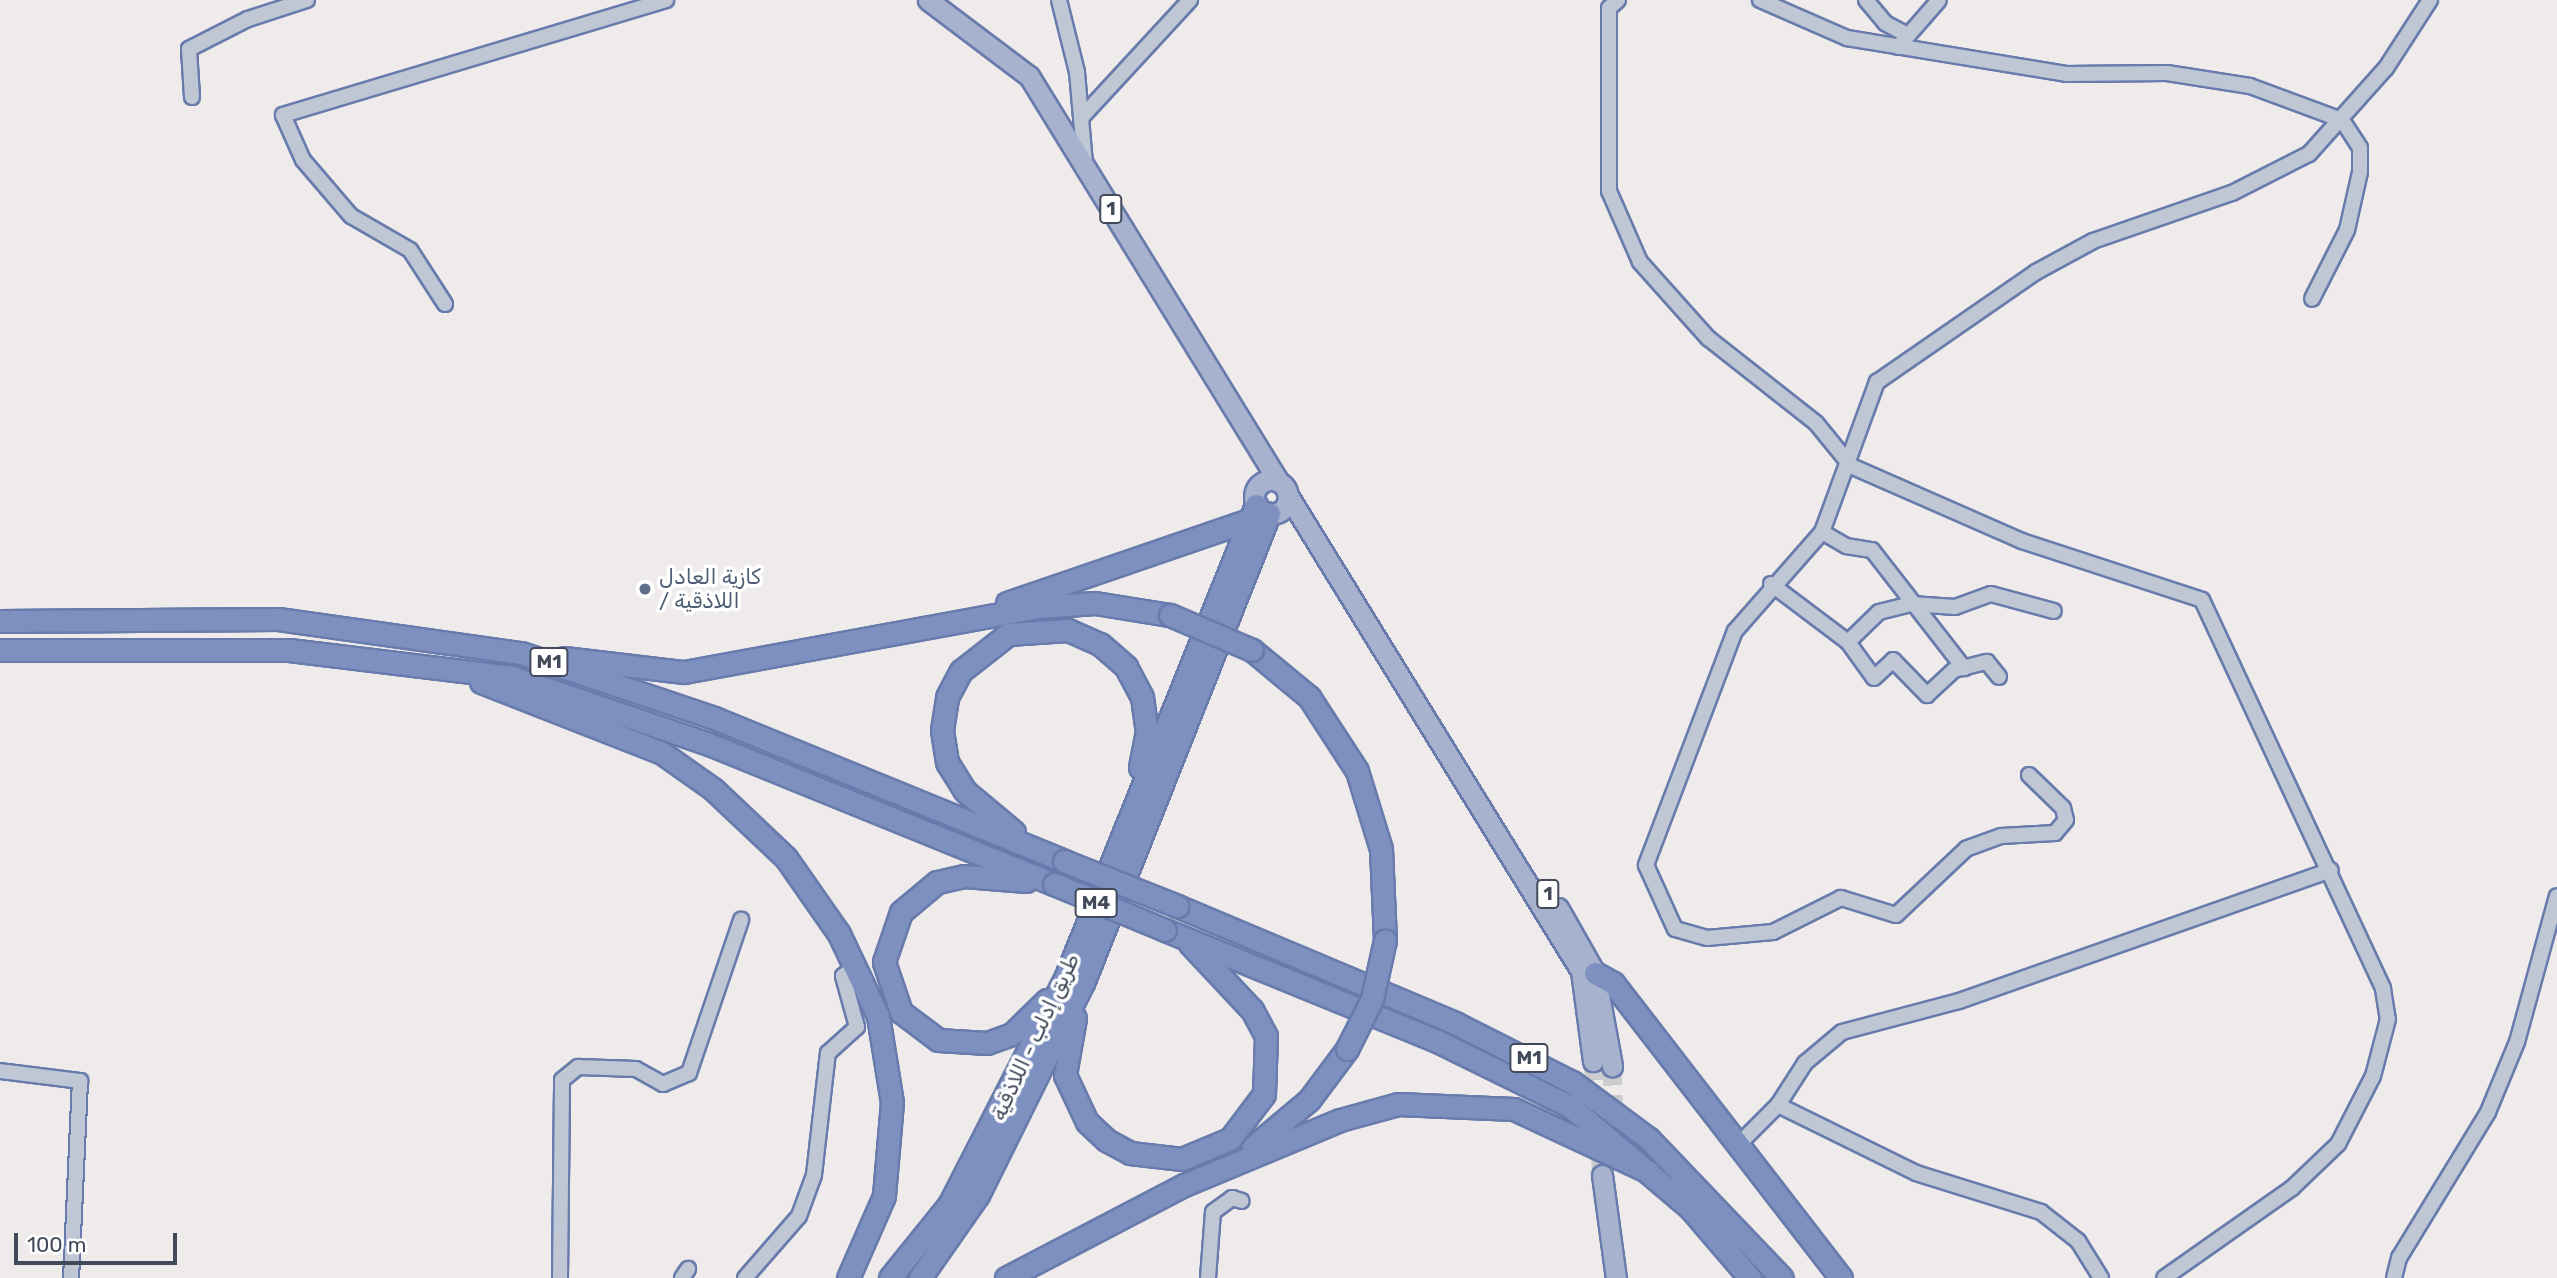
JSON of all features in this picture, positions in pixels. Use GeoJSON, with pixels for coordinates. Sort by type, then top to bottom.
{"type":"FeatureCollection","features":[{"type":"Feature","properties":{"kind":"highway"},"geometry":{"type":"LineString","coordinates":[[955,620],[1261,508]]}},
{"type":"Feature","properties":{"kind":"highway","name":"طريق إدلب - اللاذقية"},"geometry":{"type":"LineString","coordinates":[[890,1278],[949,1205],[1074,979],[1121,843],[1261,508]]}},
{"type":"Feature","properties":{"kind":"highway","name":"طريق إدلب - اللاذقية"},"geometry":{"type":"LineString","coordinates":[[920,1278],[978,1195],[1074,979],[1261,508]]}},
{"type":"Feature","properties":{"kind":"highway"},"geometry":{"type":"LineString","coordinates":[[521,653],[684,672],[955,620],[1095,603],[1170,615],[1252,650],[1309,697],[1357,771],[1381,849],[1385,940],[1372,999],[1347,1049],[1281,1127],[1184,1185],[1006,1278]]}},
{"type":"Feature","properties":{"kind":"highway","name":"M1"},"geometry":{"type":"LineString","coordinates":[[0,621],[278,619],[521,653],[714,718],[1177,906],[1455,1023],[1572,1082],[1649,1139],[1782,1278]]}},
{"type":"Feature","properties":{"kind":"highway"},"geometry":{"type":"LineString","coordinates":[[1064,861],[992,816],[965,792],[947,762],[942,730],[947,698],[982,649],[1008,634],[1068,630],[1100,643],[1126,667],[1142,697],[1147,731],[1121,843]]}},
{"type":"Feature","properties":{"kind":"highway","name":"M1"},"geometry":{"type":"LineString","coordinates":[[0,650],[289,650],[419,661],[592,699],[1054,884],[1504,1071],[1571,1107],[1649,1172],[1750,1278]]}},
{"type":"Feature","properties":{"kind":"highway"},"geometry":{"type":"LineString","coordinates":[[419,661],[587,719],[662,753],[713,789],[786,858],[856,966],[878,1016],[887,1058],[892,1147],[884,1196],[848,1278]]}},
{"type":"Feature","properties":{"kind":"highway"},"geometry":{"type":"LineString","coordinates":[[1054,884],[964,876],[937,882],[901,912],[884,962],[901,1012],[920,1030],[956,1043],[987,1043],[1012,1034],[1074,979]]}},
{"type":"Feature","properties":{"kind":"highway"},"geometry":{"type":"LineString","coordinates":[[1074,979],[1065,1075],[1087,1122],[1130,1153],[1182,1159],[1207,1152],[1252,1118],[1270,1068],[1266,1036],[1252,1010],[1175,934]]}},
{"type":"Feature","properties":{"kind":"highway"},"geometry":{"type":"LineString","coordinates":[[1588,972],[1613,982],[1740,1143],[1840,1278]]}},
{"type":"Feature","properties":{"kind":"highway"},"geometry":{"type":"LineString","coordinates":[[1184,1185],[1360,1113],[1451,1101],[1514,1109],[1649,1172]]}},
{"type":"Feature","properties":{"kind":"main road","name":"1"},"geometry":{"type":"LineString","coordinates":[[928,0],[1029,76],[1257,451],[1283,488],[1305,529],[1492,821],[1514,841],[1588,972]]}},
{"type":"Feature","properties":{"kind":"main road","name":"1"},"geometry":{"type":"LineString","coordinates":[[1257,451],[1261,508],[1305,529]]}},
{"type":"Feature","properties":{"kind":"main road"},"geometry":{"type":"LineString","coordinates":[[1261,508],[1283,488]]}},
{"type":"Feature","properties":{"kind":"main road"},"geometry":{"type":"LineString","coordinates":[[1261,508],[1283,488]]}},
{"type":"Feature","properties":{"kind":"main road"},"geometry":{"type":"LineString","coordinates":[[1588,972],[1603,1064]]}},
{"type":"Feature","properties":{"kind":"main road"},"geometry":{"type":"LineString","coordinates":[[1609,1176],[1616,1278]]}},
{"type":"Feature","properties":{"kind":"street"},"geometry":{"type":"LineString","coordinates":[[192,97],[189,49],[248,19],[307,0]]}},
{"type":"Feature","properties":{"kind":"street"},"geometry":{"type":"LineString","coordinates":[[444,304],[410,250],[351,216],[311,169],[283,116],[666,0]]}},
{"type":"Feature","properties":{"kind":"street"},"geometry":{"type":"LineString","coordinates":[[1059,0],[1077,72],[1085,166]]}},
{"type":"Feature","properties":{"kind":"street"},"geometry":{"type":"LineString","coordinates":[[1081,118],[1190,0]]}},
{"type":"Feature","properties":{"kind":"street"},"geometry":{"type":"LineString","coordinates":[[1619,0],[1609,8],[1609,191],[1640,261],[1708,338],[1816,423],[1851,466],[2022,541],[2202,600],[2331,870],[2383,989],[2388,1019],[2373,1076],[2338,1143],[2311,1170],[2164,1278]]}},
{"type":"Feature","properties":{"kind":"street"},"geometry":{"type":"LineString","coordinates":[[1760,0],[1847,38],[2066,74],[2167,74],[2250,86],[2342,120],[2360,148],[2360,173],[2347,230],[2312,299]]}},
{"type":"Feature","properties":{"kind":"street"},"geometry":{"type":"LineString","coordinates":[[1866,0],[1885,23],[1908,35]]}},
{"type":"Feature","properties":{"kind":"street"},"geometry":{"type":"LineString","coordinates":[[1898,47],[1939,0]]}},
{"type":"Feature","properties":{"kind":"street"},"geometry":{"type":"LineString","coordinates":[[2029,775],[2063,808],[2066,820],[2055,833],[2001,836],[1966,849],[1896,915],[1841,898],[1773,932],[1707,938],[1675,929],[1646,865],[1735,631],[1771,584],[1822,532],[1835,491],[1851,466],[1877,382],[2036,272],[2093,241],[2265,177],[2309,155],[2342,120],[2430,0]]}},
{"type":"Feature","properties":{"kind":"street"},"geometry":{"type":"LineString","coordinates":[[1822,532],[1846,546],[1872,550],[1964,668]]}},
{"type":"Feature","properties":{"kind":"street"},"geometry":{"type":"LineString","coordinates":[[1771,584],[1848,642],[1874,678],[1893,660],[1927,695],[1964,668],[1987,662],[1999,677]]}},
{"type":"Feature","properties":{"kind":"street"},"geometry":{"type":"LineString","coordinates":[[1848,642],[1879,612],[1912,604],[1955,607],[1991,594],[2054,611]]}},
{"type":"Feature","properties":{"kind":"street"},"geometry":{"type":"LineString","coordinates":[[1740,1143],[1778,1105],[1805,1063],[1842,1032],[1959,1001],[2331,870]]}},
{"type":"Feature","properties":{"kind":"street"},"geometry":{"type":"LineString","coordinates":[[2395,1278],[2399,1258],[2488,1112],[2517,1042],[2557,896]]}},
{"type":"Feature","properties":{"kind":"street"},"geometry":{"type":"LineString","coordinates":[[560,1278],[562,1080],[578,1067],[636,1069],[663,1084],[690,1073],[741,920]]}},
{"type":"Feature","properties":{"kind":"street"},"geometry":{"type":"LineString","coordinates":[[745,1278],[799,1216],[814,1175],[828,1053],[857,1027],[843,976],[856,966]]}},
{"type":"Feature","properties":{"kind":"street"},"geometry":{"type":"LineString","coordinates":[[0,1071],[80,1081],[72,1278]]}},
{"type":"Feature","properties":{"kind":"street"},"geometry":{"type":"LineString","coordinates":[[1778,1105],[1916,1172],[2041,1212],[2078,1241],[2101,1278]]}},
{"type":"Feature","properties":{"kind":"street"},"geometry":{"type":"LineString","coordinates":[[1208,1278],[1213,1213],[1232,1198],[1242,1201]]}},
{"type":"Feature","properties":{"kind":"tunnel"},"geometry":{"type":"LineString","coordinates":[[1593,1061],[1602,1175]]}},
{"type":"Feature","properties":{"kind":"tunnel"},"geometry":{"type":"LineString","coordinates":[[1612,1066],[1615,1155]]}},
{"type":"Feature","properties":{"kind":"place","name":"كازية العادل / اللاذقية"},"geometry":{"type":"Point","coordinates":[645,589]}}]}
